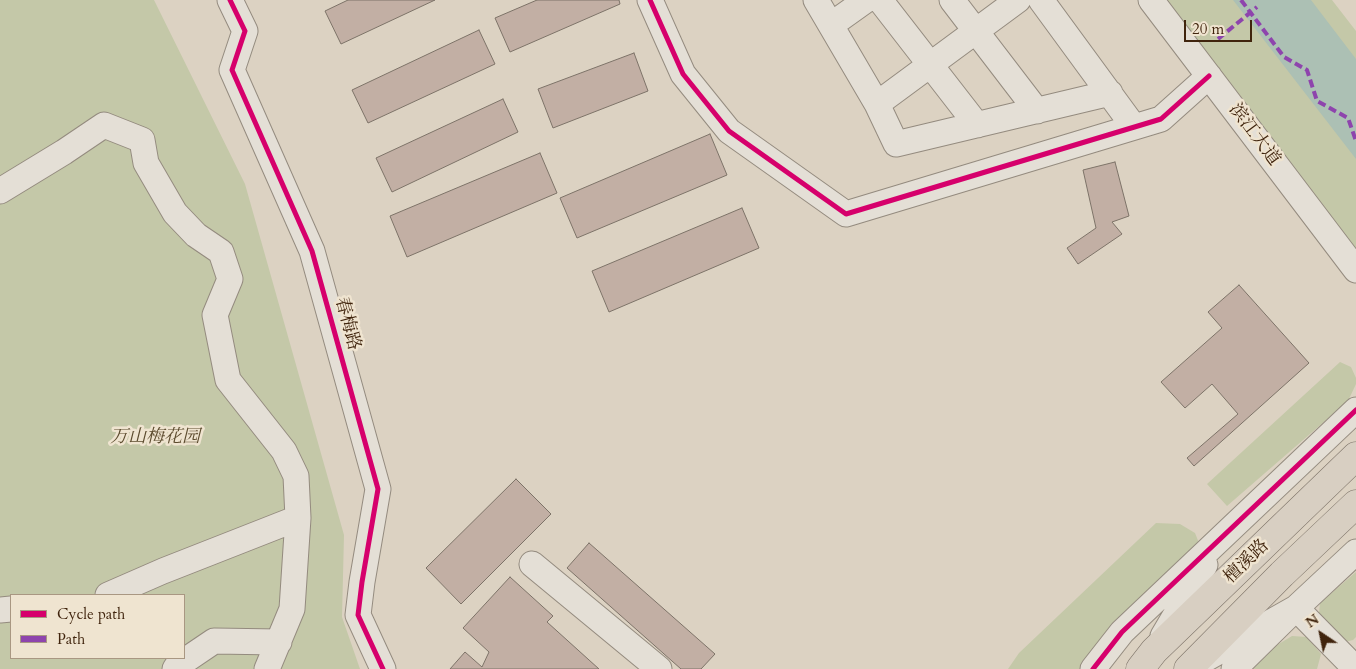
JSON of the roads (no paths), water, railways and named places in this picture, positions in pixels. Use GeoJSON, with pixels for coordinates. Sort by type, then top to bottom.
{"type":"FeatureCollection","features":[{"type":"Feature","properties":{"kind":"main road","name":"檀溪路"},"geometry":{"type":"LineString","coordinates":[[1147,660],[1356,456]]}},
{"type":"Feature","properties":{"kind":"main road","name":"檀溪路"},"geometry":{"type":"LineString","coordinates":[[1188,669],[1282,574],[1356,504]]}},
{"type":"Feature","properties":{"kind":"street","name":"春梅路"},"geometry":{"type":"LineString","coordinates":[[230,0],[246,31],[232,70],[312,251],[378,489],[358,615],[383,669]]}},
{"type":"Feature","properties":{"kind":"street"},"geometry":{"type":"LineString","coordinates":[[650,0],[683,74],[729,131],[846,214],[1161,118],[1209,76]]}},
{"type":"Feature","properties":{"kind":"street"},"geometry":{"type":"LineString","coordinates":[[816,0],[877,104],[896,144],[1110,94]]}},
{"type":"Feature","properties":{"kind":"street"},"geometry":{"type":"LineString","coordinates":[[831,25],[866,0]]}},
{"type":"Feature","properties":{"kind":"street"},"geometry":{"type":"LineString","coordinates":[[880,0],[977,125]]}},
{"type":"Feature","properties":{"kind":"street"},"geometry":{"type":"LineString","coordinates":[[952,0],[1037,111]]}},
{"type":"Feature","properties":{"kind":"street"},"geometry":{"type":"LineString","coordinates":[[877,104],[1018,0]]}},
{"type":"Feature","properties":{"kind":"street"},"geometry":{"type":"LineString","coordinates":[[1041,0],[1134,127]]}},
{"type":"Feature","properties":{"kind":"street","name":"滨江大道"},"geometry":{"type":"LineString","coordinates":[[1151,0],[1356,270]]}},
{"type":"Feature","properties":{"kind":"street"},"geometry":{"type":"LineString","coordinates":[[0,191],[104,125],[142,140],[146,163],[175,214],[196,235],[221,252],[230,279],[215,315],[228,380],[284,451],[296,476],[298,518],[292,609],[267,669]]}},
{"type":"Feature","properties":{"kind":"street"},"geometry":{"type":"LineString","coordinates":[[1093,669],[1122,632],[1356,410]]}},
{"type":"Feature","properties":{"kind":"street"},"geometry":{"type":"LineString","coordinates":[[110,594],[163,571],[298,518]]}},
{"type":"Feature","properties":{"kind":"street"},"geometry":{"type":"LineString","coordinates":[[1147,660],[1220,539]]}},
{"type":"Feature","properties":{"kind":"street"},"geometry":{"type":"LineString","coordinates":[[1234,669],[1356,552]]}},
{"type":"Feature","properties":{"kind":"street"},"geometry":{"type":"LineString","coordinates":[[532,564],[658,669]]}},
{"type":"Feature","properties":{"kind":"street"},"geometry":{"type":"LineString","coordinates":[[1188,669],[1296,608]]}},
{"type":"Feature","properties":{"kind":"street"},"geometry":{"type":"LineString","coordinates":[[1296,608],[1350,663]]}},
{"type":"Feature","properties":{"kind":"street"},"geometry":{"type":"LineString","coordinates":[[175,669],[214,642],[279,642]]}},
{"type":"Feature","properties":{"kind":"park label","name":"万山梅花园"},"geometry":{"type":"Point","coordinates":[155,438]}}]}
